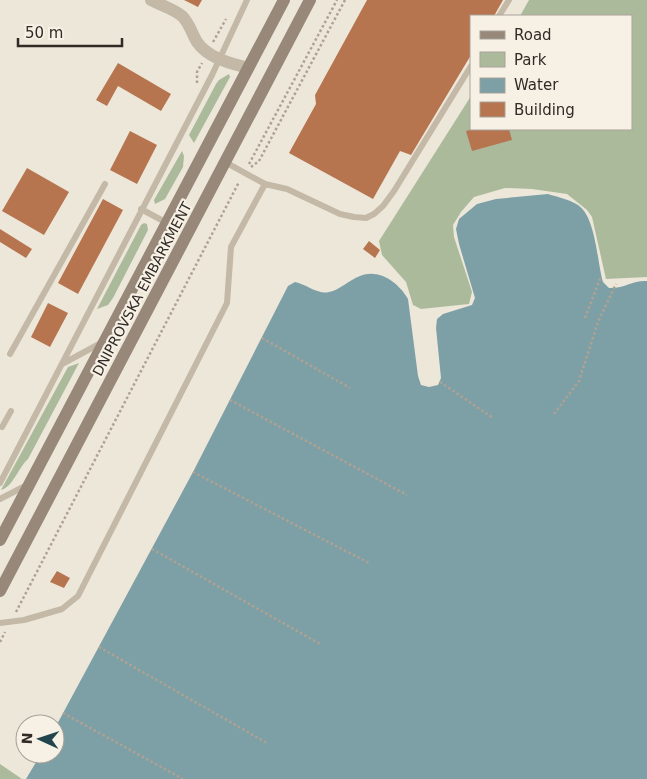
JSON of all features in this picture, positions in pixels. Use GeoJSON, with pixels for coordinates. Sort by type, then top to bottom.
{"type":"FeatureCollection","features":[{"type":"Feature","properties":{"kind":"main road","name":"DNIPROVSKA EMBARKMENT"},"geometry":{"type":"LineString","coordinates":[[0,540],[284,0]]}},
{"type":"Feature","properties":{"kind":"main road","name":"DNIPROVSKA EMBARKMENT"},"geometry":{"type":"LineString","coordinates":[[0,591],[310,0]]}},
{"type":"Feature","properties":{"kind":"street"},"geometry":{"type":"LineString","coordinates":[[151,0],[181,15],[191,28],[197,41],[214,56],[248,68]]}},
{"type":"Feature","properties":{"kind":"lane"},"geometry":{"type":"LineString","coordinates":[[0,483],[141,209],[214,56],[247,0]]}},
{"type":"Feature","properties":{"kind":"lane"},"geometry":{"type":"LineString","coordinates":[[501,15],[509,0]]}},
{"type":"Feature","properties":{"kind":"lane"},"geometry":{"type":"LineString","coordinates":[[225,162],[265,184],[288,189],[340,214],[366,218],[374,214],[394,190],[470,68]]}},
{"type":"Feature","properties":{"kind":"lane"},"geometry":{"type":"LineString","coordinates":[[10,354],[105,184]]}},
{"type":"Feature","properties":{"kind":"lane"},"geometry":{"type":"LineString","coordinates":[[0,623],[10,623],[62,609],[78,596],[227,303],[232,247],[265,184]]}},
{"type":"Feature","properties":{"kind":"lane"},"geometry":{"type":"LineString","coordinates":[[141,209],[167,223]]}},
{"type":"Feature","properties":{"kind":"lane"},"geometry":{"type":"LineString","coordinates":[[63,363],[105,342]]}},
{"type":"Feature","properties":{"kind":"lane"},"geometry":{"type":"LineString","coordinates":[[2,427],[11,411]]}},
{"type":"Feature","properties":{"kind":"lane"},"geometry":{"type":"LineString","coordinates":[[0,500],[30,483]]}},
{"type":"Feature","properties":{"kind":"path"},"geometry":{"type":"LineString","coordinates":[[0,642],[244,173],[338,0]]}},
{"type":"Feature","properties":{"kind":"path"},"geometry":{"type":"LineString","coordinates":[[244,173],[258,161],[345,0]]}},
{"type":"Feature","properties":{"kind":"path"},"geometry":{"type":"LineString","coordinates":[[214,56],[226,18]]}},
{"type":"Feature","properties":{"kind":"path"},"geometry":{"type":"LineString","coordinates":[[586,318],[601,276]]}},
{"type":"Feature","properties":{"kind":"path"},"geometry":{"type":"LineString","coordinates":[[554,414],[579,381],[598,322],[616,284]]}},
{"type":"Feature","properties":{"kind":"path"},"geometry":{"type":"LineString","coordinates":[[262,338],[350,388]]}},
{"type":"Feature","properties":{"kind":"path"},"geometry":{"type":"LineString","coordinates":[[440,382],[493,418]]}},
{"type":"Feature","properties":{"kind":"path"},"geometry":{"type":"LineString","coordinates":[[230,400],[407,496]]}},
{"type":"Feature","properties":{"kind":"path"},"geometry":{"type":"LineString","coordinates":[[193,472],[369,563]]}},
{"type":"Feature","properties":{"kind":"path"},"geometry":{"type":"LineString","coordinates":[[152,549],[322,645]]}},
{"type":"Feature","properties":{"kind":"path"},"geometry":{"type":"LineString","coordinates":[[99,647],[267,742]]}},
{"type":"Feature","properties":{"kind":"path"},"geometry":{"type":"LineString","coordinates":[[63,713],[183,779]]}},
{"type":"Feature","properties":{"kind":"green space"},"geometry":{"type":"Polygon","coordinates":[[[529,0],[647,0],[647,277],[606,279],[592,217],[587,210],[567,194],[532,189],[505,188],[474,197],[453,225],[454,237],[472,292],[469,304],[421,309],[413,305],[406,282],[382,255],[379,241],[470,98],[470,130],[632,130],[632,15],[521,15],[529,0]]]}},
{"type":"Feature","properties":{"kind":"green space"},"geometry":{"type":"Polygon","coordinates":[[[229,74],[230,77],[194,143],[189,135],[216,84],[229,74]]]}},
{"type":"Feature","properties":{"kind":"green space"},"geometry":{"type":"Polygon","coordinates":[[[182,151],[184,156],[183,167],[165,199],[155,204],[154,200],[182,151]]]}},
{"type":"Feature","properties":{"kind":"green space"},"geometry":{"type":"Polygon","coordinates":[[[147,224],[148,230],[113,298],[108,305],[97,309],[141,225],[147,224]]]}},
{"type":"Feature","properties":{"kind":"green space"},"geometry":{"type":"Polygon","coordinates":[[[79,363],[28,459],[9,485],[1,490],[68,367],[79,363]]]}},
{"type":"Feature","properties":{"kind":"green space"},"geometry":{"type":"Polygon","coordinates":[[[0,764],[22,779],[0,779],[0,764]]]}},
{"type":"Feature","properties":{"kind":"water"},"geometry":{"type":"Polygon","coordinates":[[[548,194],[575,203],[584,211],[589,219],[603,282],[609,288],[647,281],[647,779],[26,779],[35,764],[65,764],[65,714],[63,714],[193,472],[288,286],[295,282],[325,293],[367,274],[388,278],[408,299],[418,376],[421,385],[429,387],[438,385],[441,378],[436,328],[437,319],[443,314],[472,305],[475,298],[459,244],[456,229],[459,219],[477,204],[496,199],[548,194]]]}},
{"type":"Feature","properties":{"kind":"building"},"geometry":{"type":"Polygon","coordinates":[[[184,0],[202,0],[198,7],[184,0]]]}},
{"type":"Feature","properties":{"kind":"building"},"geometry":{"type":"Polygon","coordinates":[[[367,0],[503,0],[495,15],[470,15],[470,57],[411,155],[400,151],[373,199],[289,153],[316,104],[315,95],[367,0]]]}},
{"type":"Feature","properties":{"kind":"building"},"geometry":{"type":"Polygon","coordinates":[[[118,63],[171,94],[161,111],[118,86],[107,106],[96,100],[118,63]]]}},
{"type":"Feature","properties":{"kind":"building"},"geometry":{"type":"Polygon","coordinates":[[[509,130],[512,140],[472,151],[466,131],[509,130]]]}},
{"type":"Feature","properties":{"kind":"building"},"geometry":{"type":"Polygon","coordinates":[[[130,131],[157,145],[137,184],[110,170],[130,131]]]}},
{"type":"Feature","properties":{"kind":"building"},"geometry":{"type":"Polygon","coordinates":[[[27,168],[69,192],[44,235],[2,211],[27,168]]]}},
{"type":"Feature","properties":{"kind":"building"},"geometry":{"type":"Polygon","coordinates":[[[103,199],[123,210],[78,294],[58,283],[103,199]]]}},
{"type":"Feature","properties":{"kind":"building"},"geometry":{"type":"Polygon","coordinates":[[[0,229],[32,249],[26,258],[0,242],[0,229]]]}},
{"type":"Feature","properties":{"kind":"building"},"geometry":{"type":"Polygon","coordinates":[[[369,241],[380,250],[375,258],[363,249],[369,241]]]}},
{"type":"Feature","properties":{"kind":"building"},"geometry":{"type":"Polygon","coordinates":[[[48,303],[68,313],[50,347],[31,337],[48,303]]]}},
{"type":"Feature","properties":{"kind":"building"},"geometry":{"type":"Polygon","coordinates":[[[57,571],[70,578],[64,588],[50,582],[57,571]]]}}]}
